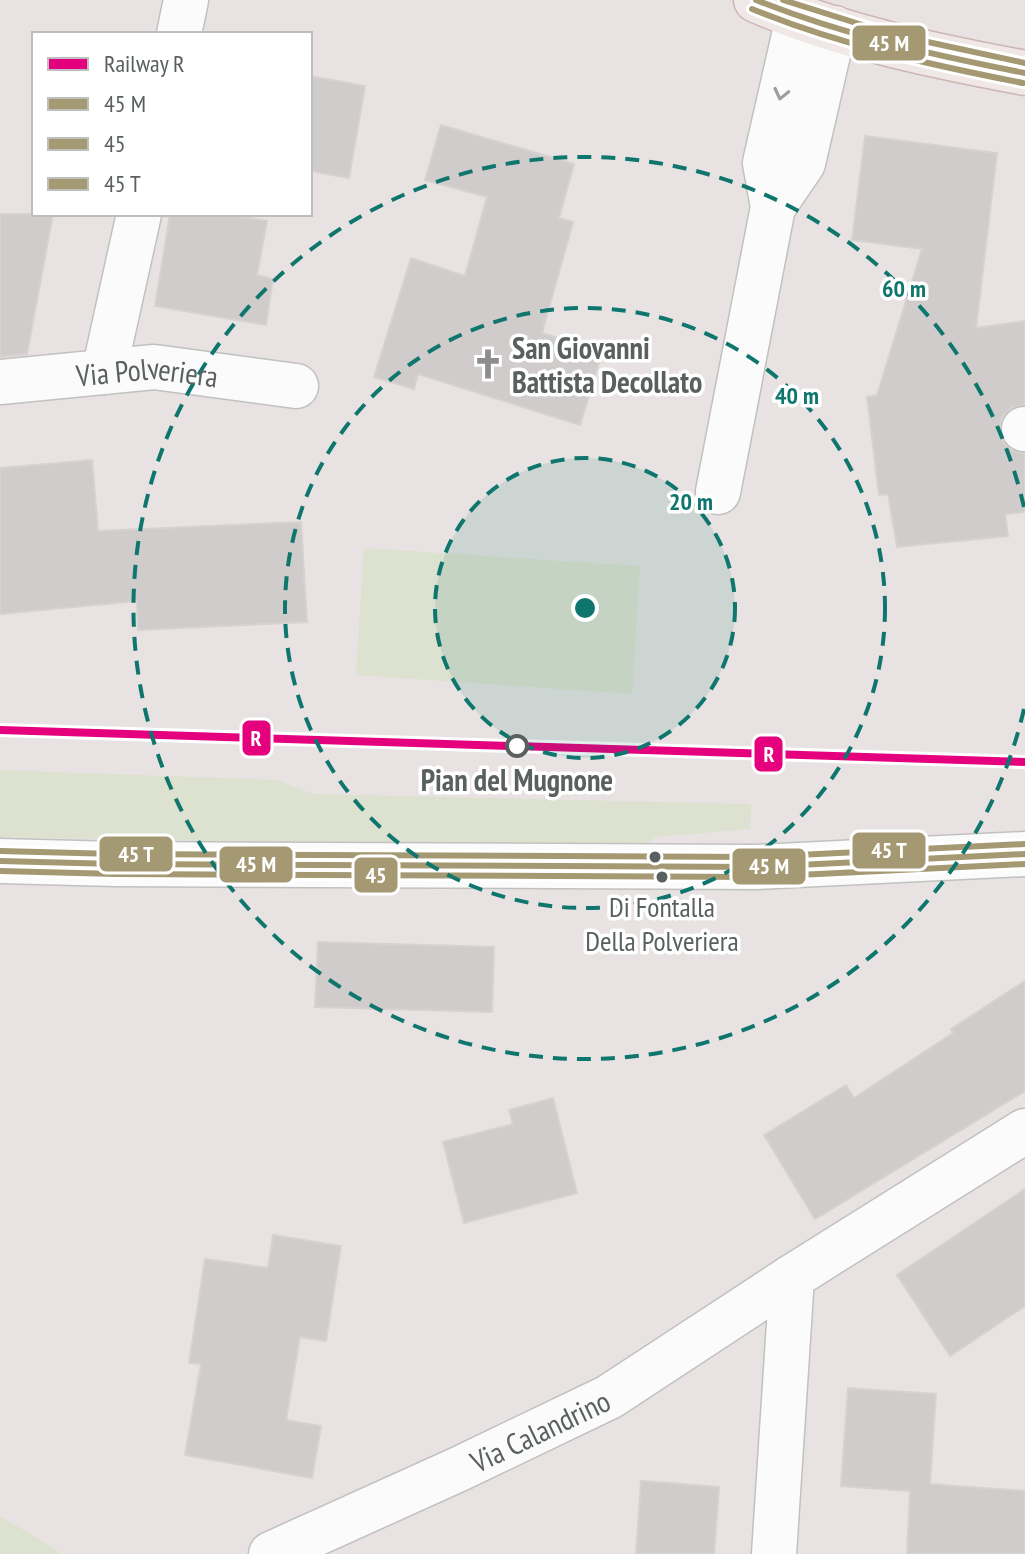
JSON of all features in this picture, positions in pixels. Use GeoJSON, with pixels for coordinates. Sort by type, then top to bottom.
{"type":"FeatureCollection","features":[{"type":"Feature","properties":{"kind":"main road"},"geometry":{"type":"LineString","coordinates":[[756,0],[816,23],[954,59],[1025,73]]}},
{"type":"Feature","properties":{"kind":"street"},"geometry":{"type":"LineString","coordinates":[[179,32],[186,0]]}},
{"type":"Feature","properties":{"kind":"street"},"geometry":{"type":"LineString","coordinates":[[718,492],[773,207],[765,163],[816,23]]}},
{"type":"Feature","properties":{"kind":"street"},"geometry":{"type":"LineString","coordinates":[[104,372],[139,216]]}},
{"type":"Feature","properties":{"kind":"street","name":"Via Polveriera"},"geometry":{"type":"LineString","coordinates":[[0,382],[154,367],[296,386]]}},
{"type":"Feature","properties":{"kind":"street"},"geometry":{"type":"LineString","coordinates":[[0,861],[756,867],[1025,854]]}},
{"type":"Feature","properties":{"kind":"street","name":"Via Calandrino"},"geometry":{"type":"LineString","coordinates":[[271,1554],[609,1397],[792,1277],[1025,1131]]}},
{"type":"Feature","properties":{"kind":"street"},"geometry":{"type":"LineString","coordinates":[[774,1554],[792,1277]]}},
{"type":"Feature","properties":{"kind":"green space"},"geometry":{"type":"Polygon","coordinates":[[[364,548],[640,566],[632,694],[356,675],[364,548]]]}},
{"type":"Feature","properties":{"kind":"green space"},"geometry":{"type":"Polygon","coordinates":[[[0,770],[276,780],[314,794],[751,804],[750,829],[656,837],[642,849],[0,837],[0,770]]]}},
{"type":"Feature","properties":{"kind":"green space"},"geometry":{"type":"Polygon","coordinates":[[[0,1516],[54,1548],[60,1554],[0,1554],[0,1516]]]}},
{"type":"Feature","properties":{"kind":"building"},"geometry":{"type":"Polygon","coordinates":[[[312,76],[365,86],[349,178],[312,171],[312,76]]]}},
{"type":"Feature","properties":{"kind":"building"},"geometry":{"type":"Polygon","coordinates":[[[441,125],[574,164],[559,218],[573,222],[542,333],[602,353],[580,425],[418,374],[414,389],[374,377],[411,258],[465,276],[487,197],[425,180],[441,125]]]}},
{"type":"Feature","properties":{"kind":"building"},"geometry":{"type":"Polygon","coordinates":[[[865,136],[997,153],[976,328],[1025,321],[1025,404],[1011,408],[1002,417],[999,428],[1002,441],[1011,450],[1025,454],[1025,512],[1005,514],[1008,536],[897,547],[888,494],[879,495],[867,397],[877,395],[922,249],[852,240],[865,136]]]}},
{"type":"Feature","properties":{"kind":"building"},"geometry":{"type":"Polygon","coordinates":[[[0,214],[53,216],[27,354],[0,357],[0,214]]]}},
{"type":"Feature","properties":{"kind":"building"},"geometry":{"type":"Polygon","coordinates":[[[170,216],[238,216],[267,221],[257,275],[273,279],[266,325],[155,306],[170,216]]]}},
{"type":"Feature","properties":{"kind":"building"},"geometry":{"type":"Polygon","coordinates":[[[92,460],[98,531],[301,522],[307,622],[138,630],[137,601],[0,614],[0,468],[92,460]]]}},
{"type":"Feature","properties":{"kind":"building"},"geometry":{"type":"Polygon","coordinates":[[[318,942],[494,947],[492,1012],[315,1007],[318,942]]]}},
{"type":"Feature","properties":{"kind":"building"},"geometry":{"type":"Polygon","coordinates":[[[1025,981],[1025,1091],[815,1219],[764,1135],[846,1085],[854,1098],[1025,981]]]}},
{"type":"Feature","properties":{"kind":"building"},"geometry":{"type":"Polygon","coordinates":[[[553,1098],[577,1193],[464,1223],[443,1142],[513,1124],[509,1110],[553,1098]]]}},
{"type":"Feature","properties":{"kind":"building"},"geometry":{"type":"Polygon","coordinates":[[[1025,1189],[1025,1306],[950,1356],[897,1275],[1025,1189]]]}},
{"type":"Feature","properties":{"kind":"building"},"geometry":{"type":"Polygon","coordinates":[[[273,1235],[341,1246],[326,1341],[300,1337],[286,1420],[321,1426],[312,1478],[185,1455],[201,1364],[189,1363],[205,1259],[268,1268],[273,1235]]]}},
{"type":"Feature","properties":{"kind":"building"},"geometry":{"type":"Polygon","coordinates":[[[848,1388],[936,1394],[930,1484],[1025,1491],[1025,1554],[907,1554],[910,1491],[841,1486],[848,1388]]]}},
{"type":"Feature","properties":{"kind":"building"},"geometry":{"type":"Polygon","coordinates":[[[641,1481],[719,1487],[714,1554],[636,1554],[641,1481]]]}},
{"type":"Feature","properties":{"kind":"rail line","name":"R"},"geometry":{"type":"LineString","coordinates":[[0,730],[1025,762]]}},
{"type":"Feature","properties":{"kind":"transit line"},"geometry":{"type":"LineString","coordinates":[[756,0],[822,24],[889,43],[1025,73]]}},
{"type":"Feature","properties":{"kind":"transit line"},"geometry":{"type":"LineString","coordinates":[[783,0],[891,34],[1025,63]]}},
{"type":"Feature","properties":{"kind":"transit line","name":"45"},"geometry":{"type":"LineString","coordinates":[[752,9],[886,53],[1023,83]]}},
{"type":"Feature","properties":{"kind":"transit line"},"geometry":{"type":"LineString","coordinates":[[0,851],[756,857],[1025,844]]}},
{"type":"Feature","properties":{"kind":"transit line"},"geometry":{"type":"LineString","coordinates":[[0,861],[756,867],[1025,854]]}},
{"type":"Feature","properties":{"kind":"transit line","name":"45"},"geometry":{"type":"LineString","coordinates":[[0,871],[756,877],[1025,864]]}},
{"type":"Feature","properties":{"kind":"place","name":"San Giovanni Battista Decollato"},"geometry":{"type":"Point","coordinates":[488,364]}},
{"type":"Feature","properties":{"kind":"place","name":"Pian del Mugnone"},"geometry":{"type":"Point","coordinates":[517,746]}},
{"type":"Feature","properties":{"kind":"place","name":"Di Fontalla Della Polveriera"},"geometry":{"type":"Point","coordinates":[662,877]}}]}
